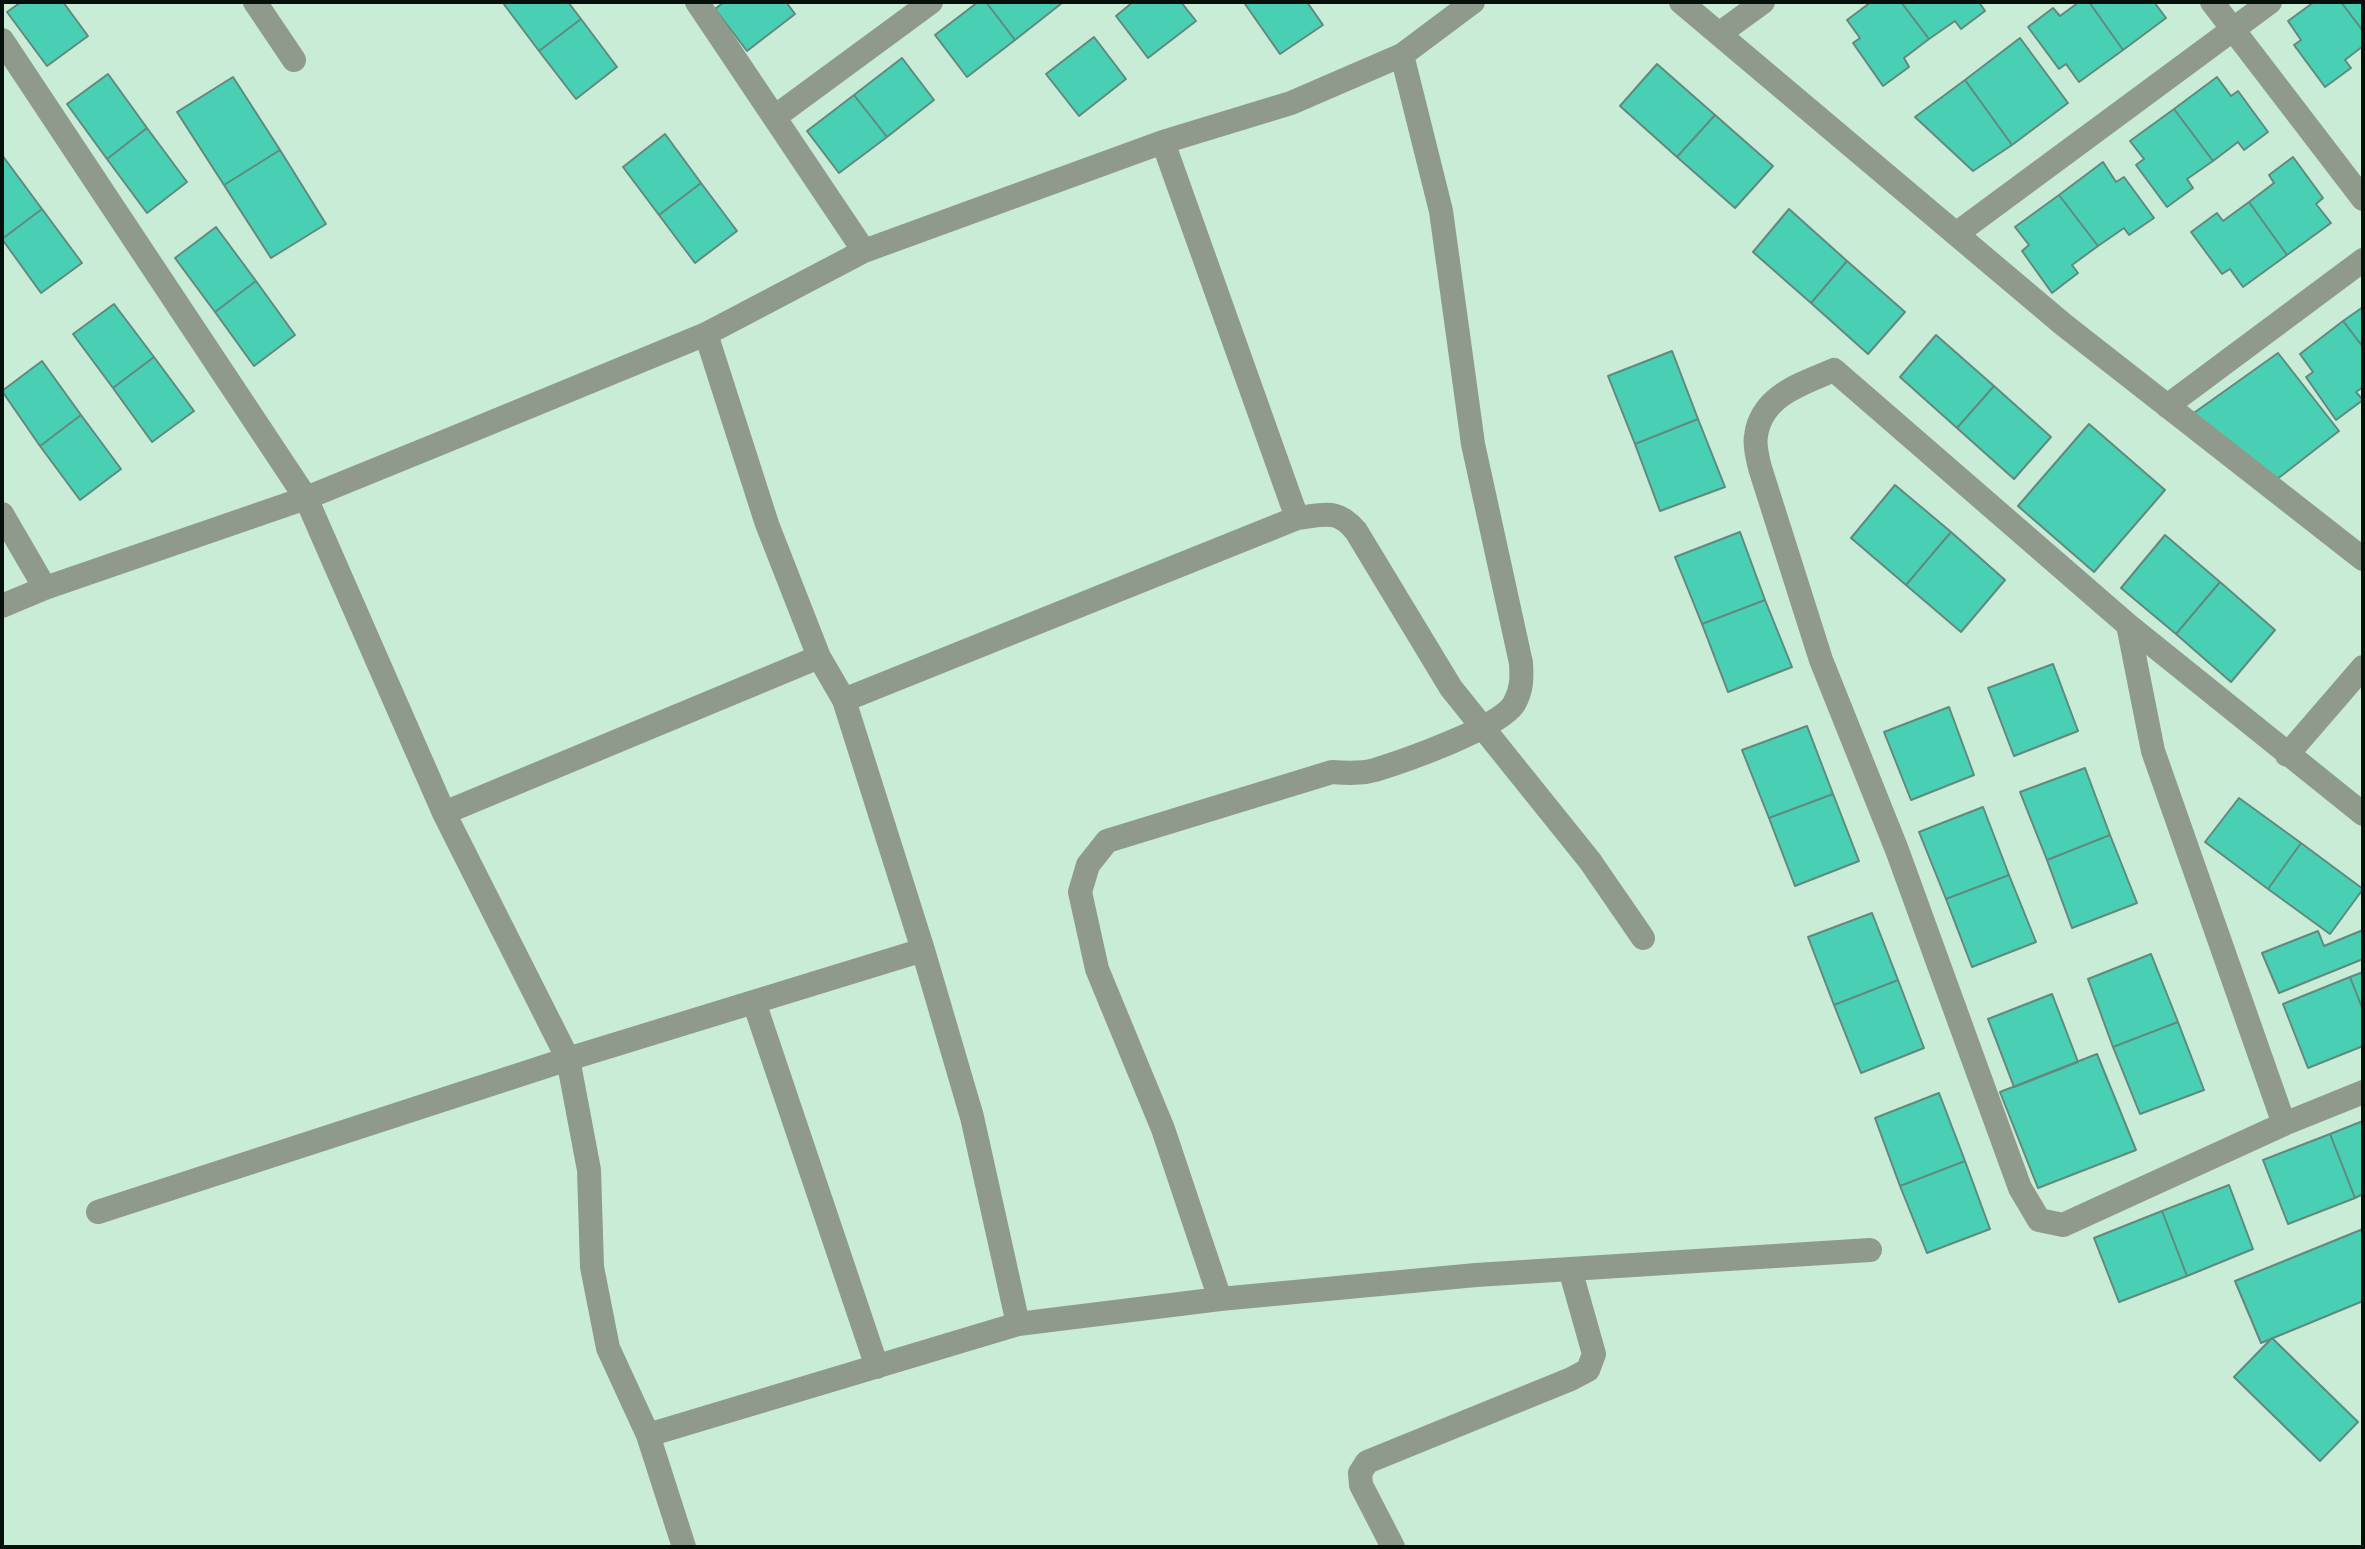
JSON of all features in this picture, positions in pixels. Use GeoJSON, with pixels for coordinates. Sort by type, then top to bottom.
{"type":"FeatureCollection","features":[{"type":"Feature","properties":{"kind":"street"},"geometry":{"type":"LineString","coordinates":[[255,2],[294,60]]}},
{"type":"Feature","properties":{"kind":"street"},"geometry":{"type":"LineString","coordinates":[[697,2],[864,251]]}},
{"type":"Feature","properties":{"kind":"street"},"geometry":{"type":"LineString","coordinates":[[776,116],[931,2]]}},
{"type":"Feature","properties":{"kind":"street"},"geometry":{"type":"LineString","coordinates":[[2,606],[45,588],[306,498],[706,334],[864,251],[1163,142],[1291,103],[1402,55],[1473,2]]}},
{"type":"Feature","properties":{"kind":"street"},"geometry":{"type":"LineString","coordinates":[[1681,2],[2064,325],[2363,559]]}},
{"type":"Feature","properties":{"kind":"street"},"geometry":{"type":"LineString","coordinates":[[1719,34],[1763,2]]}},
{"type":"Feature","properties":{"kind":"street"},"geometry":{"type":"LineString","coordinates":[[2212,2],[2363,199]]}},
{"type":"Feature","properties":{"kind":"street"},"geometry":{"type":"LineString","coordinates":[[1956,234],[2270,2]]}},
{"type":"Feature","properties":{"kind":"street"},"geometry":{"type":"LineString","coordinates":[[2,40],[306,498],[444,813],[568,1059],[589,1170],[592,1267],[608,1348],[648,1435],[684,1547]]}},
{"type":"Feature","properties":{"kind":"street"},"geometry":{"type":"LineString","coordinates":[[1220,1299],[1163,1129],[1097,969],[1080,892],[1088,865],[1107,841],[1332,772],[1349,774],[1373,770],[1482,729],[1512,707],[1522,685],[1521,663],[1473,444],[1441,211],[1402,55]]}},
{"type":"Feature","properties":{"kind":"street"},"geometry":{"type":"LineString","coordinates":[[1163,142],[1297,518]]}},
{"type":"Feature","properties":{"kind":"street"},"geometry":{"type":"LineString","coordinates":[[2167,406],[2363,260]]}},
{"type":"Feature","properties":{"kind":"street"},"geometry":{"type":"LineString","coordinates":[[706,334],[767,524],[819,657],[844,700],[923,950],[972,1117],[1018,1324]]}},
{"type":"Feature","properties":{"kind":"street"},"geometry":{"type":"LineString","coordinates":[[2363,814],[2128,625],[1834,370],[1795,386],[1768,405],[1756,437],[1760,468],[1821,660],[1897,850],[2020,1188],[2039,1220],[2063,1225],[2284,1124],[2363,1092]]}},
{"type":"Feature","properties":{"kind":"street"},"geometry":{"type":"LineString","coordinates":[[2,514],[45,588]]}},
{"type":"Feature","properties":{"kind":"street"},"geometry":{"type":"LineString","coordinates":[[844,700],[1297,518],[1334,514],[1346,519],[1451,688],[1590,861],[1643,938]]}},
{"type":"Feature","properties":{"kind":"street"},"geometry":{"type":"LineString","coordinates":[[2128,625],[2153,751],[2284,1124]]}},
{"type":"Feature","properties":{"kind":"street"},"geometry":{"type":"LineString","coordinates":[[444,813],[819,657]]}},
{"type":"Feature","properties":{"kind":"street"},"geometry":{"type":"LineString","coordinates":[[2287,755],[2363,667]]}},
{"type":"Feature","properties":{"kind":"street"},"geometry":{"type":"LineString","coordinates":[[98,1212],[568,1059],[923,950]]}},
{"type":"Feature","properties":{"kind":"street"},"geometry":{"type":"LineString","coordinates":[[754,1002],[877,1367]]}},
{"type":"Feature","properties":{"kind":"street"},"geometry":{"type":"LineString","coordinates":[[648,1435],[1018,1324],[1220,1299],[1570,1269],[1870,1250]]}},
{"type":"Feature","properties":{"kind":"street"},"geometry":{"type":"LineString","coordinates":[[1393,1547],[1361,1485],[1360,1473],[1367,1462],[1588,1370],[1594,1354],[1570,1269]]}},
{"type":"Feature","properties":{"kind":"building"},"geometry":{"type":"Polygon","coordinates":[[[21,2],[63,2],[88,36],[47,66],[7,12],[21,2]]]}},
{"type":"Feature","properties":{"kind":"building"},"geometry":{"type":"Polygon","coordinates":[[[568,2],[581,19],[539,51],[503,3],[568,2]]]}},
{"type":"Feature","properties":{"kind":"building"},"geometry":{"type":"Polygon","coordinates":[[[724,2],[786,2],[795,14],[747,51],[715,9],[724,2]]]}},
{"type":"Feature","properties":{"kind":"building"},"geometry":{"type":"Polygon","coordinates":[[[978,2],[986,2],[1015,40],[967,77],[935,35],[978,2]]]}},
{"type":"Feature","properties":{"kind":"building"},"geometry":{"type":"Polygon","coordinates":[[[986,2],[1061,2],[1062,3],[1015,40],[986,2]]]}},
{"type":"Feature","properties":{"kind":"building"},"geometry":{"type":"Polygon","coordinates":[[[1133,2],[1181,2],[1196,21],[1148,58],[1116,16],[1133,2]]]}},
{"type":"Feature","properties":{"kind":"building"},"geometry":{"type":"Polygon","coordinates":[[[1307,2],[1323,25],[1280,54],[1245,4],[1307,2]]]}},
{"type":"Feature","properties":{"kind":"building"},"geometry":{"type":"Polygon","coordinates":[[[1871,2],[1901,2],[1929,39],[1904,58],[1909,67],[1883,86],[1853,43],[1860,38],[1847,20],[1871,2]]]}},
{"type":"Feature","properties":{"kind":"building"},"geometry":{"type":"Polygon","coordinates":[[[1901,2],[1979,2],[1985,11],[1961,29],[1955,21],[1929,39],[1901,2]]]}},
{"type":"Feature","properties":{"kind":"building"},"geometry":{"type":"Polygon","coordinates":[[[2079,2],[2089,2],[2123,50],[2079,82],[2066,64],[2059,69],[2028,27],[2053,8],[2060,16],[2079,2]]]}},
{"type":"Feature","properties":{"kind":"building"},"geometry":{"type":"Polygon","coordinates":[[[2089,2],[2154,2],[2166,18],[2123,50],[2089,2]]]}},
{"type":"Feature","properties":{"kind":"building"},"geometry":{"type":"Polygon","coordinates":[[[2314,2],[2341,2],[2363,31],[2363,46],[2345,60],[2351,68],[2325,87],[2294,45],[2301,40],[2288,21],[2314,2]]]}},
{"type":"Feature","properties":{"kind":"building"},"geometry":{"type":"Polygon","coordinates":[[[2341,2],[2363,2],[2363,31],[2341,2]]]}},
{"type":"Feature","properties":{"kind":"building"},"geometry":{"type":"Polygon","coordinates":[[[581,19],[617,67],[576,99],[539,51],[581,19]]]}},
{"type":"Feature","properties":{"kind":"building"},"geometry":{"type":"Polygon","coordinates":[[[1094,37],[1126,79],[1079,116],[1046,74],[1094,37]]]}},
{"type":"Feature","properties":{"kind":"building"},"geometry":{"type":"Polygon","coordinates":[[[2020,38],[2068,103],[2012,145],[1965,80],[2020,38]]]}},
{"type":"Feature","properties":{"kind":"building"},"geometry":{"type":"Polygon","coordinates":[[[902,58],[934,100],[887,137],[854,95],[902,58]]]}},
{"type":"Feature","properties":{"kind":"building"},"geometry":{"type":"Polygon","coordinates":[[[1657,64],[1715,115],[1677,157],[1620,106],[1657,64]]]}},
{"type":"Feature","properties":{"kind":"building"},"geometry":{"type":"Polygon","coordinates":[[[108,74],[147,128],[107,159],[67,104],[108,74]]]}},
{"type":"Feature","properties":{"kind":"building"},"geometry":{"type":"Polygon","coordinates":[[[233,77],[280,150],[224,185],[177,112],[233,77]]]}},
{"type":"Feature","properties":{"kind":"building"},"geometry":{"type":"Polygon","coordinates":[[[2217,77],[2231,96],[2238,91],[2268,132],[2244,150],[2238,142],[2213,161],[2174,109],[2217,77]]]}},
{"type":"Feature","properties":{"kind":"building"},"geometry":{"type":"Polygon","coordinates":[[[1965,80],[2012,145],[1973,171],[1915,117],[1965,80]]]}},
{"type":"Feature","properties":{"kind":"building"},"geometry":{"type":"Polygon","coordinates":[[[854,95],[887,137],[839,173],[807,131],[854,95]]]}},
{"type":"Feature","properties":{"kind":"building"},"geometry":{"type":"Polygon","coordinates":[[[2174,109],[2213,161],[2187,179],[2193,188],[2167,207],[2136,165],[2144,159],[2130,141],[2174,109]]]}},
{"type":"Feature","properties":{"kind":"building"},"geometry":{"type":"Polygon","coordinates":[[[1715,115],[1773,166],[1735,208],[1677,157],[1715,115]]]}},
{"type":"Feature","properties":{"kind":"building"},"geometry":{"type":"Polygon","coordinates":[[[147,128],[187,182],[147,213],[107,159],[147,128]]]}},
{"type":"Feature","properties":{"kind":"building"},"geometry":{"type":"Polygon","coordinates":[[[665,134],[701,183],[659,215],[623,167],[665,134]]]}},
{"type":"Feature","properties":{"kind":"building"},"geometry":{"type":"Polygon","coordinates":[[[280,150],[326,224],[271,258],[224,185],[280,150]]]}},
{"type":"Feature","properties":{"kind":"building"},"geometry":{"type":"Polygon","coordinates":[[[2,155],[42,209],[2,239],[2,155]]]}},
{"type":"Feature","properties":{"kind":"building"},"geometry":{"type":"Polygon","coordinates":[[[2293,157],[2323,198],[2316,204],[2331,223],[2287,255],[2249,202],[2274,183],[2269,175],[2293,157]]]}},
{"type":"Feature","properties":{"kind":"building"},"geometry":{"type":"Polygon","coordinates":[[[2103,162],[2116,182],[2124,177],[2154,218],[2129,235],[2124,228],[2098,246],[2059,195],[2103,162]]]}},
{"type":"Feature","properties":{"kind":"building"},"geometry":{"type":"Polygon","coordinates":[[[701,183],[737,231],[695,263],[659,215],[701,183]]]}},
{"type":"Feature","properties":{"kind":"building"},"geometry":{"type":"Polygon","coordinates":[[[2059,195],[2098,246],[2072,265],[2078,273],[2052,293],[2022,251],[2029,245],[2015,227],[2059,195]]]}},
{"type":"Feature","properties":{"kind":"building"},"geometry":{"type":"Polygon","coordinates":[[[2249,202],[2287,255],[2243,287],[2230,269],[2222,274],[2191,232],[2217,213],[2223,221],[2249,202]]]}},
{"type":"Feature","properties":{"kind":"building"},"geometry":{"type":"Polygon","coordinates":[[[42,209],[82,263],[41,293],[2,239],[42,209]]]}},
{"type":"Feature","properties":{"kind":"building"},"geometry":{"type":"Polygon","coordinates":[[[1789,209],[1847,261],[1811,303],[1753,252],[1789,209]]]}},
{"type":"Feature","properties":{"kind":"building"},"geometry":{"type":"Polygon","coordinates":[[[216,227],[256,281],[215,312],[175,258],[216,227]]]}},
{"type":"Feature","properties":{"kind":"building"},"geometry":{"type":"Polygon","coordinates":[[[1847,261],[1905,312],[1868,354],[1811,303],[1847,261]]]}},
{"type":"Feature","properties":{"kind":"building"},"geometry":{"type":"Polygon","coordinates":[[[256,281],[295,335],[254,366],[215,312],[256,281]]]}},
{"type":"Feature","properties":{"kind":"building"},"geometry":{"type":"Polygon","coordinates":[[[114,304],[154,357],[113,388],[73,334],[114,304]]]}},
{"type":"Feature","properties":{"kind":"building"},"geometry":{"type":"Polygon","coordinates":[[[2363,307],[2363,347],[2343,321],[2363,307]]]}},
{"type":"Feature","properties":{"kind":"building"},"geometry":{"type":"Polygon","coordinates":[[[2343,321],[2363,347],[2363,387],[2356,392],[2363,400],[2336,420],[2306,377],[2313,372],[2300,354],[2343,321]]]}},
{"type":"Feature","properties":{"kind":"building"},"geometry":{"type":"Polygon","coordinates":[[[1936,335],[1994,386],[1957,428],[1900,377],[1936,335]]]}},
{"type":"Feature","properties":{"kind":"building"},"geometry":{"type":"Polygon","coordinates":[[[1672,351],[1698,419],[1635,444],[1608,376],[1672,351]]]}},
{"type":"Feature","properties":{"kind":"building"},"geometry":{"type":"Polygon","coordinates":[[[2278,353],[2339,431],[2276,480],[2191,415],[2278,353]]]}},
{"type":"Feature","properties":{"kind":"building"},"geometry":{"type":"Polygon","coordinates":[[[154,357],[194,411],[152,442],[113,388],[154,357]]]}},
{"type":"Feature","properties":{"kind":"building"},"geometry":{"type":"Polygon","coordinates":[[[42,361],[81,415],[40,446],[2,391],[42,361]]]}},
{"type":"Feature","properties":{"kind":"building"},"geometry":{"type":"Polygon","coordinates":[[[1994,386],[2051,437],[2014,479],[1957,428],[1994,386]]]}},
{"type":"Feature","properties":{"kind":"building"},"geometry":{"type":"Polygon","coordinates":[[[81,415],[121,469],[80,500],[40,446],[81,415]]]}},
{"type":"Feature","properties":{"kind":"building"},"geometry":{"type":"Polygon","coordinates":[[[1698,419],[1725,487],[1660,511],[1635,444],[1698,419]]]}},
{"type":"Feature","properties":{"kind":"building"},"geometry":{"type":"Polygon","coordinates":[[[2089,424],[2165,490],[2094,572],[2018,506],[2089,424]]]}},
{"type":"Feature","properties":{"kind":"building"},"geometry":{"type":"Polygon","coordinates":[[[1895,485],[1951,532],[1906,585],[1851,538],[1895,485]]]}},
{"type":"Feature","properties":{"kind":"building"},"geometry":{"type":"Polygon","coordinates":[[[1740,532],[1765,600],[1702,624],[1675,557],[1740,532]]]}},
{"type":"Feature","properties":{"kind":"building"},"geometry":{"type":"Polygon","coordinates":[[[1951,532],[2005,580],[1961,632],[1906,585],[1951,532]]]}},
{"type":"Feature","properties":{"kind":"building"},"geometry":{"type":"Polygon","coordinates":[[[2165,535],[2220,582],[2176,634],[2121,588],[2165,535]]]}},
{"type":"Feature","properties":{"kind":"building"},"geometry":{"type":"Polygon","coordinates":[[[2220,582],[2275,630],[2231,682],[2176,634],[2220,582]]]}},
{"type":"Feature","properties":{"kind":"building"},"geometry":{"type":"Polygon","coordinates":[[[1765,600],[1792,667],[1728,692],[1702,624],[1765,600]]]}},
{"type":"Feature","properties":{"kind":"building"},"geometry":{"type":"Polygon","coordinates":[[[2053,664],[2078,731],[2014,756],[1988,688],[2053,664]]]}},
{"type":"Feature","properties":{"kind":"building"},"geometry":{"type":"Polygon","coordinates":[[[1949,707],[1974,775],[1911,800],[1884,732],[1949,707]]]}},
{"type":"Feature","properties":{"kind":"building"},"geometry":{"type":"Polygon","coordinates":[[[1807,726],[1833,794],[1769,818],[1742,750],[1807,726]]]}},
{"type":"Feature","properties":{"kind":"building"},"geometry":{"type":"Polygon","coordinates":[[[2085,768],[2110,835],[2047,860],[2020,792],[2085,768]]]}},
{"type":"Feature","properties":{"kind":"building"},"geometry":{"type":"Polygon","coordinates":[[[1833,794],[1859,861],[1795,886],[1769,818],[1833,794]]]}},
{"type":"Feature","properties":{"kind":"building"},"geometry":{"type":"Polygon","coordinates":[[[2239,798],[2301,843],[2268,889],[2205,842],[2239,798]]]}},
{"type":"Feature","properties":{"kind":"building"},"geometry":{"type":"Polygon","coordinates":[[[1983,807],[2009,875],[1946,899],[1919,832],[1983,807]]]}},
{"type":"Feature","properties":{"kind":"building"},"geometry":{"type":"Polygon","coordinates":[[[2110,835],[2137,903],[2072,928],[2047,860],[2110,835]]]}},
{"type":"Feature","properties":{"kind":"building"},"geometry":{"type":"Polygon","coordinates":[[[2301,843],[2363,889],[2330,934],[2268,889],[2301,843]]]}},
{"type":"Feature","properties":{"kind":"building"},"geometry":{"type":"Polygon","coordinates":[[[2009,875],[2036,942],[1972,967],[1946,899],[2009,875]]]}},
{"type":"Feature","properties":{"kind":"building"},"geometry":{"type":"Polygon","coordinates":[[[1872,913],[1898,980],[1834,1005],[1808,937],[1872,913]]]}},
{"type":"Feature","properties":{"kind":"building"},"geometry":{"type":"Polygon","coordinates":[[[2363,930],[2363,959],[2279,993],[2262,953],[2318,931],[2324,946],[2363,930]]]}},
{"type":"Feature","properties":{"kind":"building"},"geometry":{"type":"Polygon","coordinates":[[[2151,954],[2178,1022],[2113,1047],[2088,979],[2151,954]]]}},
{"type":"Feature","properties":{"kind":"building"},"geometry":{"type":"Polygon","coordinates":[[[2363,972],[2363,1010],[2350,977],[2363,972]]]}},
{"type":"Feature","properties":{"kind":"building"},"geometry":{"type":"Polygon","coordinates":[[[2350,977],[2363,1010],[2363,1046],[2308,1068],[2283,1004],[2350,977]]]}},
{"type":"Feature","properties":{"kind":"building"},"geometry":{"type":"Polygon","coordinates":[[[1898,980],[1924,1048],[1861,1073],[1834,1005],[1898,980]]]}},
{"type":"Feature","properties":{"kind":"building"},"geometry":{"type":"Polygon","coordinates":[[[2052,994],[2078,1062],[2014,1087],[1988,1019],[2052,994]]]}},
{"type":"Feature","properties":{"kind":"building"},"geometry":{"type":"Polygon","coordinates":[[[2178,1022],[2204,1090],[2140,1114],[2113,1047],[2178,1022]]]}},
{"type":"Feature","properties":{"kind":"building"},"geometry":{"type":"Polygon","coordinates":[[[2097,1054],[2136,1150],[2038,1188],[2000,1092],[2097,1054]]]}},
{"type":"Feature","properties":{"kind":"building"},"geometry":{"type":"Polygon","coordinates":[[[1939,1093],[1965,1161],[1900,1186],[1875,1118],[1939,1093]]]}},
{"type":"Feature","properties":{"kind":"building"},"geometry":{"type":"Polygon","coordinates":[[[2363,1121],[2363,1194],[2355,1198],[2330,1134],[2363,1121]]]}},
{"type":"Feature","properties":{"kind":"building"},"geometry":{"type":"Polygon","coordinates":[[[2330,1134],[2355,1198],[2288,1224],[2263,1160],[2330,1134]]]}},
{"type":"Feature","properties":{"kind":"building"},"geometry":{"type":"Polygon","coordinates":[[[1965,1161],[1990,1229],[1927,1253],[1900,1186],[1965,1161]]]}},
{"type":"Feature","properties":{"kind":"building"},"geometry":{"type":"Polygon","coordinates":[[[2229,1185],[2253,1249],[2187,1276],[2162,1211],[2229,1185]]]}},
{"type":"Feature","properties":{"kind":"building"},"geometry":{"type":"Polygon","coordinates":[[[2162,1211],[2187,1276],[2119,1302],[2094,1238],[2162,1211]]]}},
{"type":"Feature","properties":{"kind":"building"},"geometry":{"type":"Polygon","coordinates":[[[2363,1229],[2363,1301],[2261,1343],[2235,1281],[2363,1229]]]}},
{"type":"Feature","properties":{"kind":"building"},"geometry":{"type":"Polygon","coordinates":[[[2272,1338],[2358,1422],[2320,1461],[2234,1377],[2272,1338]]]}}]}
